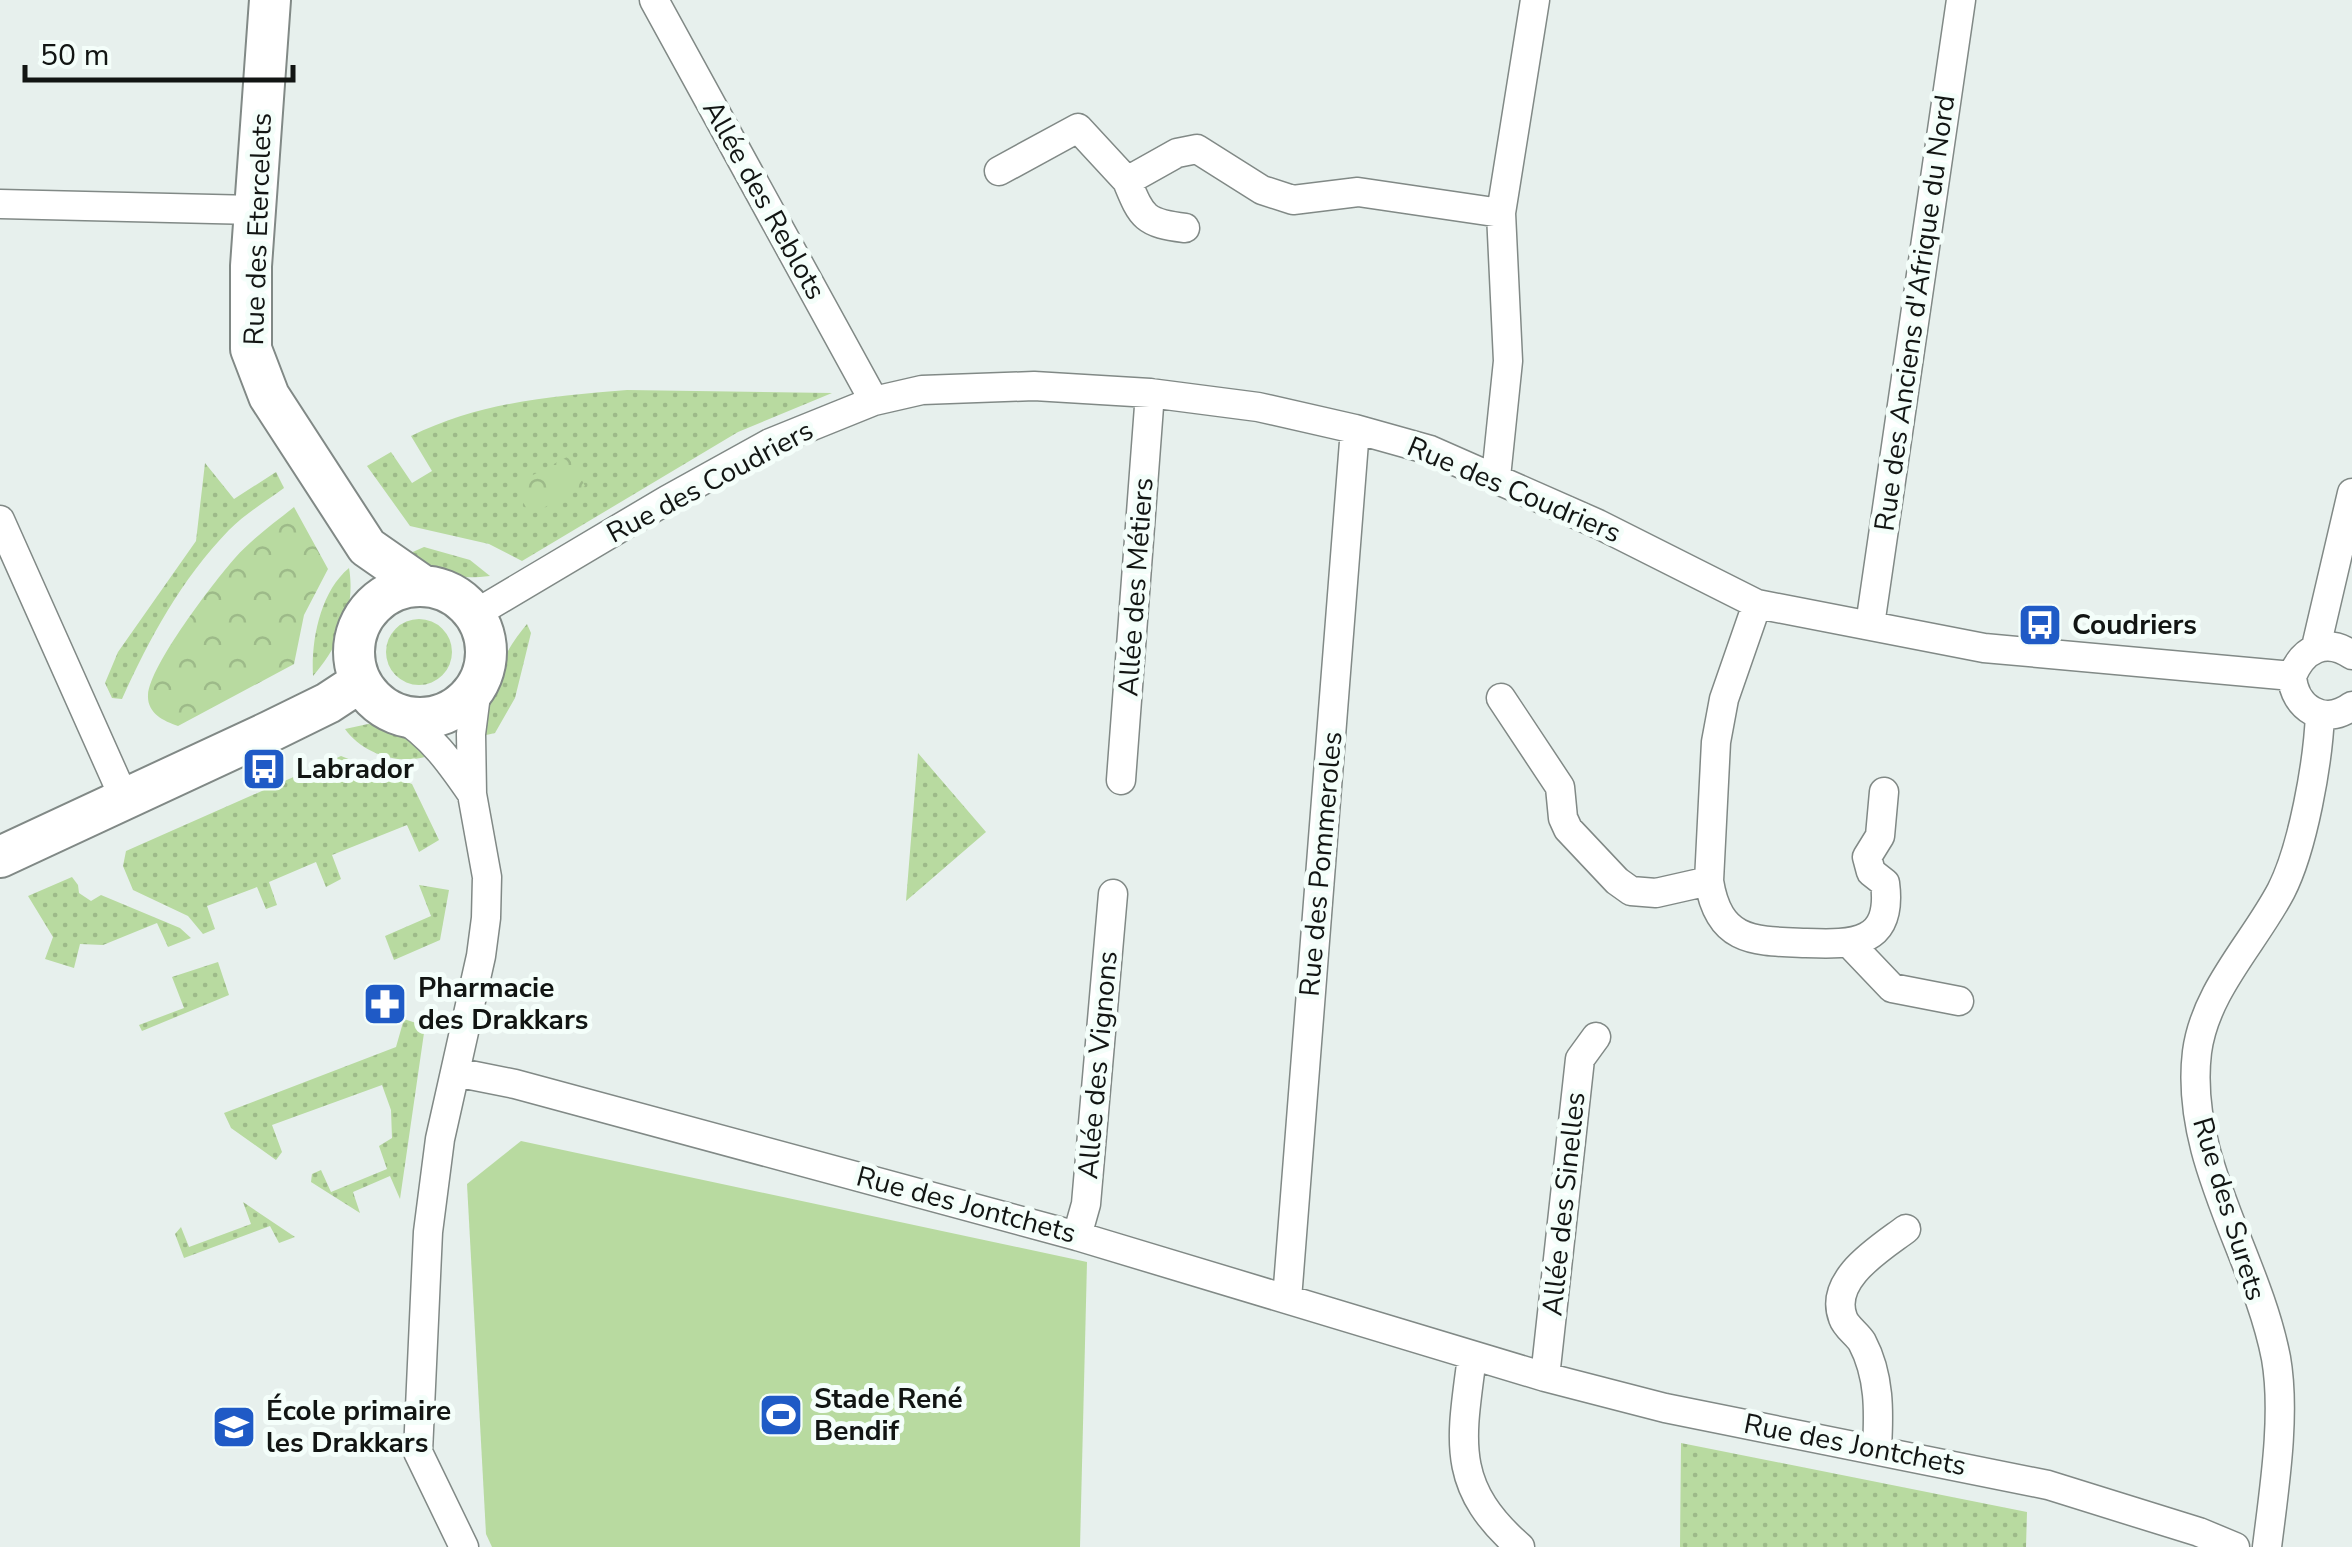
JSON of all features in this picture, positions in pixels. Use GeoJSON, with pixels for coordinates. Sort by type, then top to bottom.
{"type":"FeatureCollection","features":[{"type":"Feature","properties":{"kind":"street","name":"Rue des Etercelets"},"geometry":{"type":"LineString","coordinates":[[270,0],[255,210],[251,349],[269,396],[367,547],[423,586]]}},
{"type":"Feature","properties":{"kind":"street","name":"Allée des Reblots"},"geometry":{"type":"LineString","coordinates":[[654,0],[874,401]]}},
{"type":"Feature","properties":{"kind":"street"},"geometry":{"type":"LineString","coordinates":[[1496,477],[1508,361],[1501,213],[1535,0]]}},
{"type":"Feature","properties":{"kind":"street","name":"Rue des Anciens d'Afrique du Nord"},"geometry":{"type":"LineString","coordinates":[[1870,625],[1960,0]]}},
{"type":"Feature","properties":{"kind":"street"},"geometry":{"type":"LineString","coordinates":[[999,172],[1078,128],[1127,181],[1142,215],[1154,224],[1185,228]]}},
{"type":"Feature","properties":{"kind":"street"},"geometry":{"type":"LineString","coordinates":[[1127,181],[1177,153],[1197,150],[1262,190],[1292,200],[1358,192],[1501,213]]}},
{"type":"Feature","properties":{"kind":"street"},"geometry":{"type":"LineString","coordinates":[[0,204],[255,210]]}},
{"type":"Feature","properties":{"kind":"street","name":"Rue des Coudriers"},"geometry":{"type":"LineString","coordinates":[[475,614],[770,443],[874,401],[922,390],[1015,387],[1150,393],[1258,407],[1355,428],[1430,450],[1496,477],[1757,604],[1984,648],[2292,676]]}},
{"type":"Feature","properties":{"kind":"street","name":"Allée des Métiers"},"geometry":{"type":"LineString","coordinates":[[1121,780],[1150,393]]}},
{"type":"Feature","properties":{"kind":"street","name":"Rue des Pommeroles"},"geometry":{"type":"LineString","coordinates":[[1287,1299],[1355,428]]}},
{"type":"Feature","properties":{"kind":"street"},"geometry":{"type":"LineString","coordinates":[[2316,647],[2352,493]]}},
{"type":"Feature","properties":{"kind":"street"},"geometry":{"type":"LineString","coordinates":[[0,520],[125,800]]}},
{"type":"Feature","properties":{"kind":"street"},"geometry":{"type":"LineString","coordinates":[[366,614],[367,547]]}},
{"type":"Feature","properties":{"kind":"street"},"geometry":{"type":"LineString","coordinates":[[464,1547],[418,1452],[424,1262],[440,1139],[486,918],[486,877],[472,794],[471,734],[477,686],[487,654],[475,614],[458,597],[423,586],[394,590],[360,623],[353,650],[360,682],[384,708],[416,726],[440,748],[472,794]]}},
{"type":"Feature","properties":{"kind":"street"},"geometry":{"type":"LineString","coordinates":[[1757,604],[1724,699],[1719,728],[1710,881],[1713,902],[1725,922],[1752,941],[1850,945],[1879,927],[1888,907],[1886,883],[1870,872],[1867,858],[1880,836],[1884,792]]}},
{"type":"Feature","properties":{"kind":"street"},"geometry":{"type":"LineString","coordinates":[[2352,655],[2331,645],[2316,647],[2305,654],[2292,676],[2300,702],[2320,714],[2338,714],[2352,706]]}},
{"type":"Feature","properties":{"kind":"street"},"geometry":{"type":"LineString","coordinates":[[0,856],[318,708],[360,682]]}},
{"type":"Feature","properties":{"kind":"street"},"geometry":{"type":"LineString","coordinates":[[398,715],[432,718],[446,714],[464,702],[477,686]]}},
{"type":"Feature","properties":{"kind":"street"},"geometry":{"type":"LineString","coordinates":[[1501,698],[1560,786],[1568,829],[1617,881],[1630,891],[1656,892],[1710,881]]}},
{"type":"Feature","properties":{"kind":"street","name":"Rue des Surets"},"geometry":{"type":"LineString","coordinates":[[2267,1547],[2278,1420],[2276,1359],[2198,1120],[2197,1053],[2204,1020],[2289,874],[2318,748],[2320,714]]}},
{"type":"Feature","properties":{"kind":"street","name":"Allée des Vignons"},"geometry":{"type":"LineString","coordinates":[[1076,1236],[1086,1204],[1113,894]]}},
{"type":"Feature","properties":{"kind":"street"},"geometry":{"type":"LineString","coordinates":[[1850,945],[1892,988],[1959,1002]]}},
{"type":"Feature","properties":{"kind":"street","name":"Allée des Sinelles"},"geometry":{"type":"LineString","coordinates":[[1546,1377],[1580,1059],[1596,1037]]}},
{"type":"Feature","properties":{"kind":"street","name":"Rue des Jontchets"},"geometry":{"type":"LineString","coordinates":[[456,1072],[515,1084],[1076,1236],[1546,1377],[1666,1408],[2048,1485],[2235,1547]]}},
{"type":"Feature","properties":{"kind":"street"},"geometry":{"type":"LineString","coordinates":[[1877,1448],[1880,1398],[1862,1342],[1842,1318],[1842,1296],[1849,1278],[1906,1229]]}},
{"type":"Feature","properties":{"kind":"street"},"geometry":{"type":"LineString","coordinates":[[1472,1357],[1464,1451],[1466,1474],[1480,1505],[1520,1547]]}},
{"type":"Feature","properties":{"kind":"green space"},"geometry":{"type":"Polygon","coordinates":[[[627,390],[832,393],[738,432],[522,561],[489,544],[410,526],[367,466],[391,452],[412,483],[432,471],[411,436],[463,415],[517,402],[627,390]]]}},
{"type":"Feature","properties":{"kind":"green space"},"geometry":{"type":"Polygon","coordinates":[[[569,456],[585,486],[530,515],[514,485],[569,456]]]}},
{"type":"Feature","properties":{"kind":"green space"},"geometry":{"type":"Polygon","coordinates":[[[205,463],[234,499],[276,472],[284,488],[229,530],[212,549],[168,610],[122,699],[112,698],[105,683],[118,652],[196,541],[205,463]]]}},
{"type":"Feature","properties":{"kind":"green space"},"geometry":{"type":"Polygon","coordinates":[[[294,507],[328,569],[304,615],[294,664],[178,726],[162,719],[148,701],[159,664],[198,604],[235,558],[294,507]]]}},
{"type":"Feature","properties":{"kind":"green space"},"geometry":{"type":"Polygon","coordinates":[[[424,547],[470,560],[490,576],[446,574],[406,555],[424,547]]]}},
{"type":"Feature","properties":{"kind":"green space"},"geometry":{"type":"Polygon","coordinates":[[[349,568],[348,612],[331,652],[313,676],[314,648],[324,603],[349,568]]]}},
{"type":"Feature","properties":{"kind":"green space"},"geometry":{"type":"Polygon","coordinates":[[[419,619],[442,629],[452,652],[442,675],[419,685],[396,675],[386,652],[396,629],[419,619]]]}},
{"type":"Feature","properties":{"kind":"green space"},"geometry":{"type":"Polygon","coordinates":[[[527,624],[531,633],[515,698],[495,733],[482,736],[486,705],[496,676],[527,624]]]}},
{"type":"Feature","properties":{"kind":"green space"},"geometry":{"type":"Polygon","coordinates":[[[368,724],[400,734],[425,757],[381,755],[361,745],[345,729],[368,724]]]}},
{"type":"Feature","properties":{"kind":"green space"},"geometry":{"type":"Polygon","coordinates":[[[918,753],[986,832],[906,901],[918,753]]]}},
{"type":"Feature","properties":{"kind":"green space"},"geometry":{"type":"Polygon","coordinates":[[[341,756],[412,784],[439,840],[419,852],[407,825],[332,855],[341,879],[326,887],[316,862],[269,882],[277,905],[266,909],[257,887],[207,906],[215,929],[203,934],[188,916],[133,890],[123,866],[126,851],[341,756]]]}},
{"type":"Feature","properties":{"kind":"green space"},"geometry":{"type":"Polygon","coordinates":[[[72,877],[79,893],[91,901],[101,895],[180,928],[191,938],[168,947],[157,923],[103,945],[80,944],[74,968],[45,959],[53,937],[28,896],[72,877]]]}},
{"type":"Feature","properties":{"kind":"green space"},"geometry":{"type":"Polygon","coordinates":[[[419,885],[449,890],[440,940],[394,960],[385,936],[431,916],[419,885]]]}},
{"type":"Feature","properties":{"kind":"green space"},"geometry":{"type":"Polygon","coordinates":[[[218,962],[229,995],[142,1031],[139,1025],[184,1008],[172,977],[218,962]]]}},
{"type":"Feature","properties":{"kind":"green space"},"geometry":{"type":"Polygon","coordinates":[[[404,1019],[425,1026],[400,1199],[390,1176],[353,1192],[360,1213],[311,1182],[312,1174],[321,1170],[331,1192],[387,1169],[379,1146],[392,1138],[391,1110],[382,1085],[272,1125],[282,1152],[276,1160],[231,1128],[224,1113],[396,1047],[404,1019]]]}},
{"type":"Feature","properties":{"kind":"green space","name":"Stade René Bendif"},"geometry":{"type":"Polygon","coordinates":[[[521,1141],[1087,1262],[1080,1547],[492,1547],[486,1534],[467,1184],[521,1141]]]}},
{"type":"Feature","properties":{"kind":"green space"},"geometry":{"type":"Polygon","coordinates":[[[243,1202],[295,1237],[279,1243],[270,1226],[184,1258],[175,1234],[181,1227],[189,1247],[251,1224],[243,1202]]]}},
{"type":"Feature","properties":{"kind":"green space"},"geometry":{"type":"Polygon","coordinates":[[[1681,1443],[2027,1512],[2026,1547],[1680,1547],[1681,1443]]]}},
{"type":"Feature","properties":{"kind":"place","name":"Coudriers"},"geometry":{"type":"Point","coordinates":[2040,625]}},
{"type":"Feature","properties":{"kind":"place","name":"Labrador"},"geometry":{"type":"Point","coordinates":[264,769]}},
{"type":"Feature","properties":{"kind":"place","name":"Pharmacie des Drakkars"},"geometry":{"type":"Point","coordinates":[385,1004]}},
{"type":"Feature","properties":{"kind":"place","name":"Stade René Bendif"},"geometry":{"type":"Point","coordinates":[781,1415]}},
{"type":"Feature","properties":{"kind":"place","name":"École primaire les Drakkars"},"geometry":{"type":"Point","coordinates":[234,1427]}}]}
